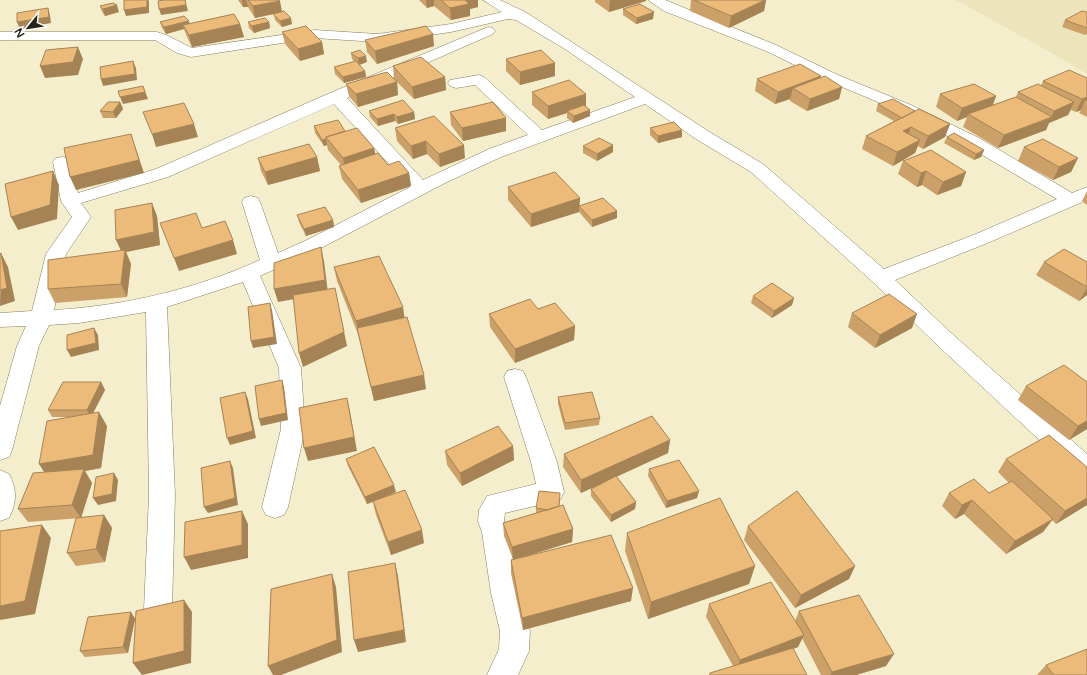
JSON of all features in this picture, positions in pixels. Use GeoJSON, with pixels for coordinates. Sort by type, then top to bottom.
{"type":"FeatureCollection","features":[{"type":"Feature","properties":{"kind":"street"},"geometry":{"type":"LineString","coordinates":[[490,0],[522,16],[702,135],[757,168],[881,278],[953,348],[1087,469]]}},
{"type":"Feature","properties":{"kind":"street"},"geometry":{"type":"LineString","coordinates":[[654,0],[669,8],[771,48],[833,78],[905,108],[1079,197]]}},
{"type":"Feature","properties":{"kind":"street"},"geometry":{"type":"LineString","coordinates":[[0,36],[157,36],[165,38],[184,51],[191,53],[316,34],[377,38],[451,28],[508,15],[522,16]]}},
{"type":"Feature","properties":{"kind":"street"},"geometry":{"type":"LineString","coordinates":[[70,201],[162,173],[522,16]]}},
{"type":"Feature","properties":{"kind":"street"},"geometry":{"type":"LineString","coordinates":[[456,83],[479,80],[539,137]]}},
{"type":"Feature","properties":{"kind":"street"},"geometry":{"type":"LineString","coordinates":[[336,96],[422,189]]}},
{"type":"Feature","properties":{"kind":"street"},"geometry":{"type":"LineString","coordinates":[[0,320],[80,316],[156,303],[249,273],[316,243],[437,180],[495,153],[647,98]]}},
{"type":"Feature","properties":{"kind":"street"},"geometry":{"type":"LineString","coordinates":[[0,450],[28,346],[41,318],[56,254],[82,217],[70,201],[62,162]]}},
{"type":"Feature","properties":{"kind":"street"},"geometry":{"type":"LineString","coordinates":[[881,278],[983,238],[1079,197]]}},
{"type":"Feature","properties":{"kind":"street"},"geometry":{"type":"LineString","coordinates":[[251,202],[271,263]]}},
{"type":"Feature","properties":{"kind":"street"},"geometry":{"type":"LineString","coordinates":[[249,273],[290,368],[293,428],[275,507]]}},
{"type":"Feature","properties":{"kind":"street"},"geometry":{"type":"LineString","coordinates":[[156,303],[161,513],[161,560],[158,610]]}},
{"type":"Feature","properties":{"kind":"street"},"geometry":{"type":"LineString","coordinates":[[502,675],[514,651],[515,631],[505,593],[492,522],[492,510],[496,504],[551,492],[544,462],[515,377]]}},
{"type":"Feature","properties":{"kind":"street"},"geometry":{"type":"LineString","coordinates":[[0,481],[3,491],[0,510]]}},
{"type":"Feature","properties":{"kind":"shaded area"},"geometry":{"type":"Polygon","coordinates":[[[956,0],[1087,0],[1087,74],[1043,48],[956,0]]]}},
{"type":"Feature","properties":{"kind":"building"},"geometry":{"type":"Polygon","coordinates":[[[124,0],[147,0],[147,7],[124,10],[124,0]]]}},
{"type":"Feature","properties":{"kind":"building"},"geometry":{"type":"Polygon","coordinates":[[[185,0],[186,5],[159,9],[158,1],[185,0]]]}},
{"type":"Feature","properties":{"kind":"building"},"geometry":{"type":"Polygon","coordinates":[[[248,0],[279,0],[280,1],[253,6],[248,0]]]}},
{"type":"Feature","properties":{"kind":"building"},"geometry":{"type":"Polygon","coordinates":[[[441,0],[465,0],[469,4],[450,8],[441,0]]]}},
{"type":"Feature","properties":{"kind":"building"},"geometry":{"type":"Polygon","coordinates":[[[694,0],[765,0],[731,16],[694,0]]]}},
{"type":"Feature","properties":{"kind":"building"},"geometry":{"type":"Polygon","coordinates":[[[113,3],[117,5],[103,9],[100,6],[113,3]]]}},
{"type":"Feature","properties":{"kind":"building"},"geometry":{"type":"Polygon","coordinates":[[[640,4],[654,12],[637,18],[623,9],[640,4]]]}},
{"type":"Feature","properties":{"kind":"building"},"geometry":{"type":"Polygon","coordinates":[[[48,8],[49,17],[17,22],[17,13],[48,8]]]}},
{"type":"Feature","properties":{"kind":"building"},"geometry":{"type":"Polygon","coordinates":[[[284,11],[291,18],[280,21],[273,14],[284,11]]]}},
{"type":"Feature","properties":{"kind":"building"},"geometry":{"type":"Polygon","coordinates":[[[1082,11],[1087,12],[1087,28],[1065,20],[1082,11]]]}},
{"type":"Feature","properties":{"kind":"building"},"geometry":{"type":"Polygon","coordinates":[[[234,14],[240,24],[189,35],[183,25],[234,14]]]}},
{"type":"Feature","properties":{"kind":"building"},"geometry":{"type":"Polygon","coordinates":[[[184,16],[189,21],[164,27],[160,22],[184,16]]]}},
{"type":"Feature","properties":{"kind":"building"},"geometry":{"type":"Polygon","coordinates":[[[265,18],[269,22],[252,26],[248,22],[265,18]]]}},
{"type":"Feature","properties":{"kind":"building"},"geometry":{"type":"Polygon","coordinates":[[[306,26],[322,42],[298,49],[282,32],[306,26]]]}},
{"type":"Feature","properties":{"kind":"building"},"geometry":{"type":"Polygon","coordinates":[[[426,26],[433,34],[375,51],[365,40],[426,26]]]}},
{"type":"Feature","properties":{"kind":"building"},"geometry":{"type":"Polygon","coordinates":[[[78,47],[73,62],[40,66],[46,50],[78,47]]]}},
{"type":"Feature","properties":{"kind":"building"},"geometry":{"type":"Polygon","coordinates":[[[360,50],[366,56],[358,58],[351,53],[360,50]]]}},
{"type":"Feature","properties":{"kind":"building"},"geometry":{"type":"Polygon","coordinates":[[[541,50],[555,63],[520,72],[506,59],[541,50]]]}},
{"type":"Feature","properties":{"kind":"building"},"geometry":{"type":"Polygon","coordinates":[[[421,57],[445,77],[412,87],[393,66],[421,57]]]}},
{"type":"Feature","properties":{"kind":"building"},"geometry":{"type":"Polygon","coordinates":[[[133,61],[135,74],[101,79],[100,67],[133,61]]]}},
{"type":"Feature","properties":{"kind":"building"},"geometry":{"type":"Polygon","coordinates":[[[356,61],[365,71],[343,77],[334,67],[356,61]]]}},
{"type":"Feature","properties":{"kind":"building"},"geometry":{"type":"Polygon","coordinates":[[[800,64],[821,76],[778,92],[757,79],[800,64]]]}},
{"type":"Feature","properties":{"kind":"building"},"geometry":{"type":"Polygon","coordinates":[[[1069,70],[1087,78],[1087,97],[1082,99],[1043,81],[1069,70]]]}},
{"type":"Feature","properties":{"kind":"building"},"geometry":{"type":"Polygon","coordinates":[[[387,72],[397,82],[356,94],[346,84],[387,72]]]}},
{"type":"Feature","properties":{"kind":"building"},"geometry":{"type":"Polygon","coordinates":[[[825,76],[842,87],[810,99],[793,88],[825,76]]]}},
{"type":"Feature","properties":{"kind":"building"},"geometry":{"type":"Polygon","coordinates":[[[569,80],[586,94],[548,106],[532,92],[569,80]]]}},
{"type":"Feature","properties":{"kind":"building"},"geometry":{"type":"Polygon","coordinates":[[[974,84],[996,96],[962,108],[940,94],[974,84]]]}},
{"type":"Feature","properties":{"kind":"building"},"geometry":{"type":"Polygon","coordinates":[[[1038,84],[1074,102],[1054,111],[1018,92],[1038,84]]]}},
{"type":"Feature","properties":{"kind":"building"},"geometry":{"type":"Polygon","coordinates":[[[143,86],[145,92],[120,97],[118,91],[143,86]]]}},
{"type":"Feature","properties":{"kind":"building"},"geometry":{"type":"Polygon","coordinates":[[[1016,97],[1052,117],[1004,135],[968,114],[1016,97]]]}},
{"type":"Feature","properties":{"kind":"building"},"geometry":{"type":"Polygon","coordinates":[[[893,99],[915,111],[902,118],[878,104],[893,99]]]}},
{"type":"Feature","properties":{"kind":"building"},"geometry":{"type":"Polygon","coordinates":[[[403,100],[414,112],[397,117],[394,114],[377,119],[369,111],[403,100]]]}},
{"type":"Feature","properties":{"kind":"building"},"geometry":{"type":"Polygon","coordinates":[[[108,102],[120,102],[113,112],[100,111],[108,102]]]}},
{"type":"Feature","properties":{"kind":"building"},"geometry":{"type":"Polygon","coordinates":[[[493,102],[506,118],[462,128],[450,112],[493,102]]]}},
{"type":"Feature","properties":{"kind":"building"},"geometry":{"type":"Polygon","coordinates":[[[184,103],[194,124],[152,134],[143,112],[184,103]]]}},
{"type":"Feature","properties":{"kind":"building"},"geometry":{"type":"Polygon","coordinates":[[[584,105],[590,110],[574,116],[567,111],[584,105]]]}},
{"type":"Feature","properties":{"kind":"building"},"geometry":{"type":"Polygon","coordinates":[[[919,109],[950,124],[928,136],[911,127],[903,131],[920,140],[897,152],[866,136],[919,109]]]}},
{"type":"Feature","properties":{"kind":"building"},"geometry":{"type":"Polygon","coordinates":[[[434,116],[464,145],[439,154],[426,141],[411,146],[395,128],[434,116]]]}},
{"type":"Feature","properties":{"kind":"building"},"geometry":{"type":"Polygon","coordinates":[[[338,120],[345,131],[326,137],[326,139],[322,140],[314,126],[338,120]]]}},
{"type":"Feature","properties":{"kind":"building"},"geometry":{"type":"Polygon","coordinates":[[[674,122],[682,130],[658,136],[650,128],[674,122]]]}},
{"type":"Feature","properties":{"kind":"building"},"geometry":{"type":"Polygon","coordinates":[[[357,128],[374,148],[343,158],[326,137],[357,128]]]}},
{"type":"Feature","properties":{"kind":"building"},"geometry":{"type":"Polygon","coordinates":[[[954,133],[984,150],[976,154],[947,137],[954,133]]]}},
{"type":"Feature","properties":{"kind":"building"},"geometry":{"type":"Polygon","coordinates":[[[131,134],[139,160],[70,177],[64,148],[131,134]]]}},
{"type":"Feature","properties":{"kind":"building"},"geometry":{"type":"Polygon","coordinates":[[[599,138],[613,145],[597,154],[583,146],[599,138]]]}},
{"type":"Feature","properties":{"kind":"building"},"geometry":{"type":"Polygon","coordinates":[[[1043,139],[1078,158],[1059,167],[1024,147],[1043,139]]]}},
{"type":"Feature","properties":{"kind":"building"},"geometry":{"type":"Polygon","coordinates":[[[309,144],[317,157],[265,172],[258,158],[309,144]]]}},
{"type":"Feature","properties":{"kind":"building"},"geometry":{"type":"Polygon","coordinates":[[[931,150],[966,172],[943,182],[926,171],[921,173],[903,161],[931,150]]]}},
{"type":"Feature","properties":{"kind":"building"},"geometry":{"type":"Polygon","coordinates":[[[378,153],[388,165],[399,161],[409,173],[358,190],[339,166],[378,153]]]}},
{"type":"Feature","properties":{"kind":"building"},"geometry":{"type":"Polygon","coordinates":[[[53,171],[50,205],[11,217],[5,184],[53,171]]]}},
{"type":"Feature","properties":{"kind":"building"},"geometry":{"type":"Polygon","coordinates":[[[555,172],[580,198],[531,214],[508,187],[555,172]]]}},
{"type":"Feature","properties":{"kind":"building"},"geometry":{"type":"Polygon","coordinates":[[[603,198],[617,211],[592,220],[579,206],[603,198]]]}},
{"type":"Feature","properties":{"kind":"building"},"geometry":{"type":"Polygon","coordinates":[[[152,203],[154,232],[116,240],[115,210],[152,203]]]}},
{"type":"Feature","properties":{"kind":"building"},"geometry":{"type":"Polygon","coordinates":[[[325,207],[333,220],[304,229],[297,215],[325,207]]]}},
{"type":"Feature","properties":{"kind":"building"},"geometry":{"type":"Polygon","coordinates":[[[196,213],[202,228],[225,221],[233,240],[174,258],[160,223],[196,213]]]}},
{"type":"Feature","properties":{"kind":"building"},"geometry":{"type":"Polygon","coordinates":[[[321,247],[325,280],[274,289],[274,263],[321,247]]]}},
{"type":"Feature","properties":{"kind":"building"},"geometry":{"type":"Polygon","coordinates":[[[1064,249],[1087,262],[1087,287],[1044,262],[1064,249]]]}},
{"type":"Feature","properties":{"kind":"building"},"geometry":{"type":"Polygon","coordinates":[[[125,250],[121,284],[48,289],[48,260],[125,250]]]}},
{"type":"Feature","properties":{"kind":"building"},"geometry":{"type":"Polygon","coordinates":[[[1,253],[7,288],[0,290],[0,254],[1,253]]]}},
{"type":"Feature","properties":{"kind":"building"},"geometry":{"type":"Polygon","coordinates":[[[379,256],[403,307],[356,321],[334,267],[379,256]]]}},
{"type":"Feature","properties":{"kind":"building"},"geometry":{"type":"Polygon","coordinates":[[[772,283],[794,298],[774,311],[753,296],[772,283]]]}},
{"type":"Feature","properties":{"kind":"building"},"geometry":{"type":"Polygon","coordinates":[[[335,288],[344,332],[299,353],[293,295],[335,288]]]}},
{"type":"Feature","properties":{"kind":"building"},"geometry":{"type":"Polygon","coordinates":[[[889,294],[917,314],[880,335],[852,313],[889,294]]]}},
{"type":"Feature","properties":{"kind":"building"},"geometry":{"type":"Polygon","coordinates":[[[530,299],[538,309],[555,303],[575,326],[515,349],[489,314],[530,299]]]}},
{"type":"Feature","properties":{"kind":"building"},"geometry":{"type":"Polygon","coordinates":[[[270,303],[274,337],[251,341],[248,307],[270,303]]]}},
{"type":"Feature","properties":{"kind":"building"},"geometry":{"type":"Polygon","coordinates":[[[407,317],[424,375],[371,387],[357,328],[407,317]]]}},
{"type":"Feature","properties":{"kind":"building"},"geometry":{"type":"Polygon","coordinates":[[[94,328],[96,343],[67,350],[67,335],[94,328]]]}},
{"type":"Feature","properties":{"kind":"building"},"geometry":{"type":"Polygon","coordinates":[[[1064,365],[1087,382],[1087,421],[1078,426],[1026,386],[1064,365]]]}},
{"type":"Feature","properties":{"kind":"building"},"geometry":{"type":"Polygon","coordinates":[[[282,380],[286,413],[259,419],[255,386],[282,380]]]}},
{"type":"Feature","properties":{"kind":"building"},"geometry":{"type":"Polygon","coordinates":[[[63,382],[101,382],[87,410],[48,410],[63,382]]]}},
{"type":"Feature","properties":{"kind":"building"},"geometry":{"type":"Polygon","coordinates":[[[245,392],[253,431],[227,438],[220,398],[245,392]]]}},
{"type":"Feature","properties":{"kind":"building"},"geometry":{"type":"Polygon","coordinates":[[[592,392],[600,418],[565,423],[558,397],[592,392]]]}},
{"type":"Feature","properties":{"kind":"building"},"geometry":{"type":"Polygon","coordinates":[[[347,398],[354,437],[304,448],[299,408],[347,398]]]}},
{"type":"Feature","properties":{"kind":"building"},"geometry":{"type":"Polygon","coordinates":[[[99,412],[93,455],[39,464],[47,421],[99,412]]]}},
{"type":"Feature","properties":{"kind":"building"},"geometry":{"type":"Polygon","coordinates":[[[652,416],[670,440],[581,480],[564,454],[652,416]]]}},
{"type":"Feature","properties":{"kind":"building"},"geometry":{"type":"Polygon","coordinates":[[[498,426],[513,446],[460,473],[445,451],[498,426]]]}},
{"type":"Feature","properties":{"kind":"building"},"geometry":{"type":"Polygon","coordinates":[[[1049,435],[1087,467],[1087,498],[1065,511],[1006,459],[1049,435]]]}},
{"type":"Feature","properties":{"kind":"building"},"geometry":{"type":"Polygon","coordinates":[[[374,447],[394,485],[365,497],[346,459],[374,447]]]}},
{"type":"Feature","properties":{"kind":"building"},"geometry":{"type":"Polygon","coordinates":[[[679,460],[699,491],[667,501],[649,469],[679,460]]]}},
{"type":"Feature","properties":{"kind":"building"},"geometry":{"type":"Polygon","coordinates":[[[230,461],[235,498],[204,507],[201,468],[230,461]]]}},
{"type":"Feature","properties":{"kind":"building"},"geometry":{"type":"Polygon","coordinates":[[[84,469],[72,505],[18,509],[33,473],[84,469]]]}},
{"type":"Feature","properties":{"kind":"building"},"geometry":{"type":"Polygon","coordinates":[[[114,473],[112,494],[93,498],[96,477],[114,473]]]}},
{"type":"Feature","properties":{"kind":"building"},"geometry":{"type":"Polygon","coordinates":[[[616,476],[636,502],[611,515],[591,489],[616,476]]]}},
{"type":"Feature","properties":{"kind":"building"},"geometry":{"type":"Polygon","coordinates":[[[974,479],[989,493],[1012,481],[1053,519],[1015,541],[972,500],[962,505],[949,493],[974,479]]]}},
{"type":"Feature","properties":{"kind":"building"},"geometry":{"type":"Polygon","coordinates":[[[405,490],[422,530],[388,542],[373,501],[405,490]]]}},
{"type":"Feature","properties":{"kind":"building"},"geometry":{"type":"Polygon","coordinates":[[[539,491],[560,493],[559,506],[548,510],[536,508],[539,491]]]}},
{"type":"Feature","properties":{"kind":"building"},"geometry":{"type":"Polygon","coordinates":[[[797,491],[855,566],[801,595],[748,526],[797,491]]]}},
{"type":"Feature","properties":{"kind":"building"},"geometry":{"type":"Polygon","coordinates":[[[720,498],[755,566],[651,602],[627,533],[720,498]]]}},
{"type":"Feature","properties":{"kind":"building"},"geometry":{"type":"Polygon","coordinates":[[[563,505],[573,529],[512,547],[503,523],[563,505]]]}},
{"type":"Feature","properties":{"kind":"building"},"geometry":{"type":"Polygon","coordinates":[[[242,511],[242,545],[184,557],[185,522],[242,511]]]}},
{"type":"Feature","properties":{"kind":"building"},"geometry":{"type":"Polygon","coordinates":[[[104,515],[96,549],[67,553],[76,518],[104,515]]]}},
{"type":"Feature","properties":{"kind":"building"},"geometry":{"type":"Polygon","coordinates":[[[42,525],[25,601],[0,606],[0,531],[42,525]]]}},
{"type":"Feature","properties":{"kind":"building"},"geometry":{"type":"Polygon","coordinates":[[[611,535],[633,588],[522,618],[511,560],[611,535]]]}},
{"type":"Feature","properties":{"kind":"building"},"geometry":{"type":"Polygon","coordinates":[[[395,563],[404,630],[354,640],[348,572],[395,563]]]}},
{"type":"Feature","properties":{"kind":"building"},"geometry":{"type":"Polygon","coordinates":[[[332,574],[337,640],[268,666],[271,589],[332,574]]]}},
{"type":"Feature","properties":{"kind":"building"},"geometry":{"type":"Polygon","coordinates":[[[771,582],[804,635],[740,660],[709,604],[771,582]]]}},
{"type":"Feature","properties":{"kind":"building"},"geometry":{"type":"Polygon","coordinates":[[[859,595],[894,654],[832,672],[799,611],[859,595]]]}},
{"type":"Feature","properties":{"kind":"building"},"geometry":{"type":"Polygon","coordinates":[[[184,600],[184,651],[133,663],[136,611],[184,600]]]}},
{"type":"Feature","properties":{"kind":"building"},"geometry":{"type":"Polygon","coordinates":[[[131,612],[123,647],[80,651],[88,617],[131,612]]]}},
{"type":"Feature","properties":{"kind":"building"},"geometry":{"type":"Polygon","coordinates":[[[793,648],[807,675],[710,675],[710,673],[793,648]]]}},
{"type":"Feature","properties":{"kind":"building"},"geometry":{"type":"Polygon","coordinates":[[[1087,649],[1087,675],[1054,675],[1046,665],[1087,649]]]}}]}
